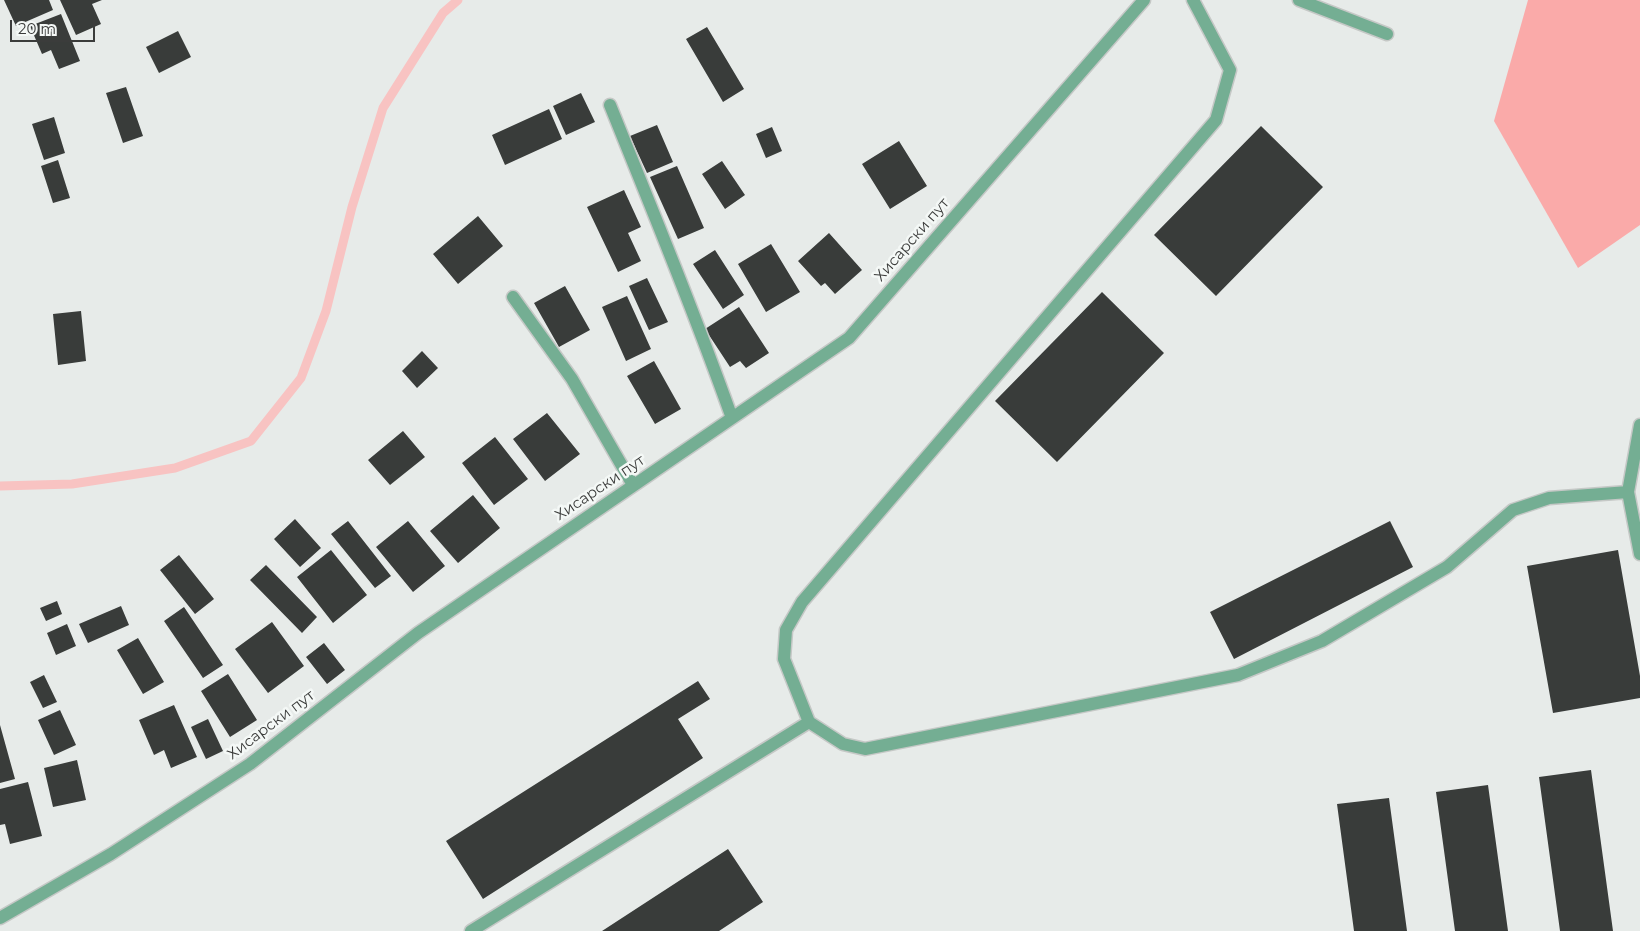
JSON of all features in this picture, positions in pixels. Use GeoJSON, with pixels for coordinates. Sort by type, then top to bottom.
{"type":"FeatureCollection","features":[{"type":"Feature","properties":{"kind":"street","name":"Хисарски пут"},"geometry":{"type":"LineString","coordinates":[[0,918],[110,854],[250,764],[418,633],[849,338],[1144,0]]}},
{"type":"Feature","properties":{"kind":"street"},"geometry":{"type":"LineString","coordinates":[[1193,0],[1230,70],[1216,120],[802,602],[786,630],[784,659],[809,722],[843,744],[865,749],[1238,675],[1322,641],[1439,572],[1513,510],[1549,498],[1628,492]]}},
{"type":"Feature","properties":{"kind":"street"},"geometry":{"type":"LineString","coordinates":[[1299,0],[1387,34]]}},
{"type":"Feature","properties":{"kind":"street"},"geometry":{"type":"LineString","coordinates":[[610,105],[683,287],[732,418]]}},
{"type":"Feature","properties":{"kind":"street"},"geometry":{"type":"LineString","coordinates":[[513,297],[572,378],[633,485]]}},
{"type":"Feature","properties":{"kind":"street"},"geometry":{"type":"LineString","coordinates":[[1640,425],[1628,492],[1640,554]]}},
{"type":"Feature","properties":{"kind":"street"},"geometry":{"type":"LineString","coordinates":[[471,931],[809,722]]}},
{"type":"Feature","properties":{"kind":"shaded area"},"geometry":{"type":"Polygon","coordinates":[[[1528,0],[1640,0],[1640,225],[1578,268],[1494,121],[1528,0]]]}},
{"type":"Feature","properties":{"kind":"building"},"geometry":{"type":"Polygon","coordinates":[[[4,0],[49,0],[53,10],[16,26],[4,0]]]}},
{"type":"Feature","properties":{"kind":"building"},"geometry":{"type":"Polygon","coordinates":[[[60,0],[102,0],[92,4],[101,24],[76,35],[60,0]]]}},
{"type":"Feature","properties":{"kind":"building"},"geometry":{"type":"Polygon","coordinates":[[[61,14],[80,61],[59,69],[51,50],[42,54],[30,26],[61,14]]]}},
{"type":"Feature","properties":{"kind":"building"},"geometry":{"type":"Polygon","coordinates":[[[707,27],[744,89],[723,102],[686,39],[707,27]]]}},
{"type":"Feature","properties":{"kind":"building"},"geometry":{"type":"Polygon","coordinates":[[[178,31],[191,57],[159,73],[146,47],[178,31]]]}},
{"type":"Feature","properties":{"kind":"building"},"geometry":{"type":"Polygon","coordinates":[[[126,87],[143,136],[123,143],[106,93],[126,87]]]}},
{"type":"Feature","properties":{"kind":"building"},"geometry":{"type":"Polygon","coordinates":[[[581,93],[595,122],[566,135],[553,106],[581,93]]]}},
{"type":"Feature","properties":{"kind":"building"},"geometry":{"type":"Polygon","coordinates":[[[549,109],[562,139],[505,165],[492,135],[549,109]]]}},
{"type":"Feature","properties":{"kind":"building"},"geometry":{"type":"Polygon","coordinates":[[[54,117],[65,153],[44,160],[32,124],[54,117]]]}},
{"type":"Feature","properties":{"kind":"building"},"geometry":{"type":"Polygon","coordinates":[[[657,125],[673,162],[647,173],[630,136],[657,125]]]}},
{"type":"Feature","properties":{"kind":"building"},"geometry":{"type":"Polygon","coordinates":[[[1261,126],[1323,187],[1216,296],[1154,235],[1261,126]]]}},
{"type":"Feature","properties":{"kind":"building"},"geometry":{"type":"Polygon","coordinates":[[[772,127],[782,151],[766,158],[756,134],[772,127]]]}},
{"type":"Feature","properties":{"kind":"building"},"geometry":{"type":"Polygon","coordinates":[[[899,141],[927,186],[890,209],[862,164],[899,141]]]}},
{"type":"Feature","properties":{"kind":"building"},"geometry":{"type":"Polygon","coordinates":[[[58,160],[70,198],[53,203],[41,166],[58,160]]]}},
{"type":"Feature","properties":{"kind":"building"},"geometry":{"type":"Polygon","coordinates":[[[722,161],[745,195],[725,209],[702,174],[722,161]]]}},
{"type":"Feature","properties":{"kind":"building"},"geometry":{"type":"Polygon","coordinates":[[[677,166],[704,228],[678,239],[650,177],[677,166]]]}},
{"type":"Feature","properties":{"kind":"building"},"geometry":{"type":"Polygon","coordinates":[[[624,190],[641,227],[628,233],[641,261],[618,272],[587,207],[624,190]]]}},
{"type":"Feature","properties":{"kind":"building"},"geometry":{"type":"Polygon","coordinates":[[[478,216],[503,246],[458,284],[433,254],[478,216]]]}},
{"type":"Feature","properties":{"kind":"building"},"geometry":{"type":"Polygon","coordinates":[[[829,233],[862,270],[835,294],[825,283],[821,286],[798,261],[829,233]]]}},
{"type":"Feature","properties":{"kind":"building"},"geometry":{"type":"Polygon","coordinates":[[[771,244],[800,292],[766,312],[738,264],[771,244]]]}},
{"type":"Feature","properties":{"kind":"building"},"geometry":{"type":"Polygon","coordinates":[[[715,250],[744,295],[723,309],[693,264],[715,250]]]}},
{"type":"Feature","properties":{"kind":"building"},"geometry":{"type":"Polygon","coordinates":[[[647,278],[668,322],[649,330],[629,286],[647,278]]]}},
{"type":"Feature","properties":{"kind":"building"},"geometry":{"type":"Polygon","coordinates":[[[565,286],[590,330],[559,347],[534,303],[565,286]]]}},
{"type":"Feature","properties":{"kind":"building"},"geometry":{"type":"Polygon","coordinates":[[[1102,292],[1164,353],[1057,462],[995,401],[1102,292]]]}},
{"type":"Feature","properties":{"kind":"building"},"geometry":{"type":"Polygon","coordinates":[[[627,296],[651,349],[626,361],[602,307],[627,296]]]}},
{"type":"Feature","properties":{"kind":"building"},"geometry":{"type":"Polygon","coordinates":[[[739,307],[769,353],[746,368],[740,361],[730,367],[705,329],[739,307]]]}},
{"type":"Feature","properties":{"kind":"building"},"geometry":{"type":"Polygon","coordinates":[[[81,311],[86,361],[58,365],[53,314],[81,311]]]}},
{"type":"Feature","properties":{"kind":"building"},"geometry":{"type":"Polygon","coordinates":[[[422,351],[438,368],[417,388],[402,371],[422,351]]]}},
{"type":"Feature","properties":{"kind":"building"},"geometry":{"type":"Polygon","coordinates":[[[654,361],[681,409],[655,424],[627,376],[654,361]]]}},
{"type":"Feature","properties":{"kind":"building"},"geometry":{"type":"Polygon","coordinates":[[[547,413],[580,454],[545,481],[513,439],[547,413]]]}},
{"type":"Feature","properties":{"kind":"building"},"geometry":{"type":"Polygon","coordinates":[[[403,431],[425,457],[390,485],[368,460],[403,431]]]}},
{"type":"Feature","properties":{"kind":"building"},"geometry":{"type":"Polygon","coordinates":[[[495,437],[528,479],[494,505],[462,463],[495,437]]]}},
{"type":"Feature","properties":{"kind":"building"},"geometry":{"type":"Polygon","coordinates":[[[473,495],[500,528],[458,563],[430,531],[473,495]]]}},
{"type":"Feature","properties":{"kind":"building"},"geometry":{"type":"Polygon","coordinates":[[[295,519],[321,548],[300,567],[274,539],[295,519]]]}},
{"type":"Feature","properties":{"kind":"building"},"geometry":{"type":"Polygon","coordinates":[[[348,521],[391,576],[375,588],[331,534],[348,521]]]}},
{"type":"Feature","properties":{"kind":"building"},"geometry":{"type":"Polygon","coordinates":[[[408,521],[445,566],[413,592],[376,547],[408,521]]]}},
{"type":"Feature","properties":{"kind":"building"},"geometry":{"type":"Polygon","coordinates":[[[1390,521],[1413,567],[1234,659],[1210,612],[1390,521]]]}},
{"type":"Feature","properties":{"kind":"building"},"geometry":{"type":"Polygon","coordinates":[[[331,550],[367,595],[333,623],[297,577],[331,550]]]}},
{"type":"Feature","properties":{"kind":"building"},"geometry":{"type":"Polygon","coordinates":[[[1618,550],[1640,676],[1640,698],[1553,713],[1527,566],[1618,550]]]}},
{"type":"Feature","properties":{"kind":"building"},"geometry":{"type":"Polygon","coordinates":[[[179,555],[214,599],[195,614],[160,570],[179,555]]]}},
{"type":"Feature","properties":{"kind":"building"},"geometry":{"type":"Polygon","coordinates":[[[266,565],[317,617],[302,633],[250,580],[266,565]]]}},
{"type":"Feature","properties":{"kind":"building"},"geometry":{"type":"Polygon","coordinates":[[[57,601],[62,614],[46,621],[40,608],[57,601]]]}},
{"type":"Feature","properties":{"kind":"building"},"geometry":{"type":"Polygon","coordinates":[[[121,606],[129,625],[88,643],[79,624],[121,606]]]}},
{"type":"Feature","properties":{"kind":"building"},"geometry":{"type":"Polygon","coordinates":[[[184,607],[223,665],[203,678],[164,621],[184,607]]]}},
{"type":"Feature","properties":{"kind":"building"},"geometry":{"type":"Polygon","coordinates":[[[272,622],[304,666],[268,693],[235,649],[272,622]]]}},
{"type":"Feature","properties":{"kind":"building"},"geometry":{"type":"Polygon","coordinates":[[[67,624],[76,646],[56,655],[47,633],[67,624]]]}},
{"type":"Feature","properties":{"kind":"building"},"geometry":{"type":"Polygon","coordinates":[[[138,638],[164,682],[143,694],[117,650],[138,638]]]}},
{"type":"Feature","properties":{"kind":"building"},"geometry":{"type":"Polygon","coordinates":[[[324,643],[345,670],[327,684],[306,657],[324,643]]]}},
{"type":"Feature","properties":{"kind":"building"},"geometry":{"type":"Polygon","coordinates":[[[228,674],[257,720],[230,737],[201,691],[228,674]]]}},
{"type":"Feature","properties":{"kind":"building"},"geometry":{"type":"Polygon","coordinates":[[[44,675],[57,702],[43,708],[30,682],[44,675]]]}},
{"type":"Feature","properties":{"kind":"building"},"geometry":{"type":"Polygon","coordinates":[[[698,681],[710,699],[678,719],[703,758],[483,899],[446,841],[698,681]]]}},
{"type":"Feature","properties":{"kind":"building"},"geometry":{"type":"Polygon","coordinates":[[[174,705],[197,757],[171,768],[164,750],[154,755],[139,720],[174,705]]]}},
{"type":"Feature","properties":{"kind":"building"},"geometry":{"type":"Polygon","coordinates":[[[60,710],[76,745],[54,755],[38,720],[60,710]]]}},
{"type":"Feature","properties":{"kind":"building"},"geometry":{"type":"Polygon","coordinates":[[[208,719],[223,751],[206,759],[191,727],[208,719]]]}},
{"type":"Feature","properties":{"kind":"building"},"geometry":{"type":"Polygon","coordinates":[[[0,725],[15,779],[0,783],[0,725]]]}},
{"type":"Feature","properties":{"kind":"building"},"geometry":{"type":"Polygon","coordinates":[[[77,760],[86,800],[53,807],[44,768],[77,760]]]}},
{"type":"Feature","properties":{"kind":"building"},"geometry":{"type":"Polygon","coordinates":[[[1591,770],[1613,931],[1560,931],[1539,777],[1591,770]]]}},
{"type":"Feature","properties":{"kind":"building"},"geometry":{"type":"Polygon","coordinates":[[[28,782],[42,836],[10,844],[5,824],[0,825],[0,789],[28,782]]]}},
{"type":"Feature","properties":{"kind":"building"},"geometry":{"type":"Polygon","coordinates":[[[1488,785],[1508,931],[1455,931],[1436,792],[1488,785]]]}},
{"type":"Feature","properties":{"kind":"building"},"geometry":{"type":"Polygon","coordinates":[[[1389,798],[1407,931],[1354,931],[1337,804],[1389,798]]]}},
{"type":"Feature","properties":{"kind":"building"},"geometry":{"type":"Polygon","coordinates":[[[728,849],[763,902],[719,931],[602,931],[728,849]]]}},
{"type":"Feature","properties":{"kind":"waterway"},"geometry":{"type":"LineString","coordinates":[[0,486],[72,484],[175,468],[251,441],[301,378],[326,311],[352,207],[383,108],[443,13],[458,0]]}}]}
